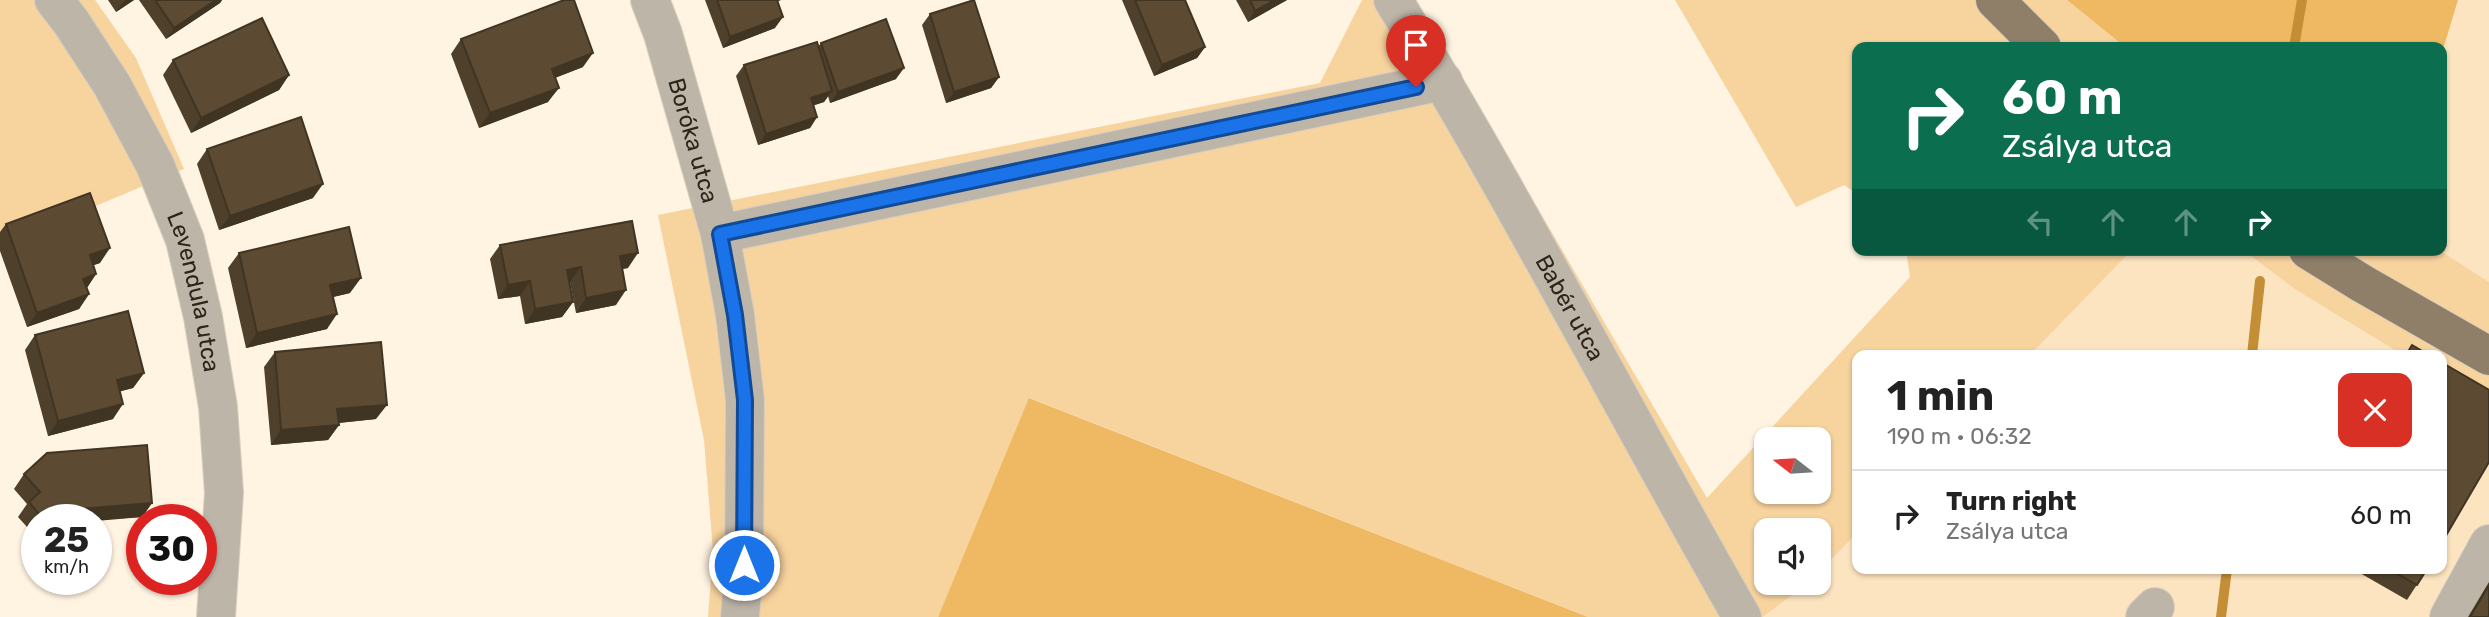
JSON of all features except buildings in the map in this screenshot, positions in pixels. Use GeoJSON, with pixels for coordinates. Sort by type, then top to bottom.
{"type":"FeatureCollection","features":[{"type":"Feature","properties":{"kind":"main road"},"geometry":{"type":"LineString","coordinates":[[1995,0],[2037,42]]}},
{"type":"Feature","properties":{"kind":"main road"},"geometry":{"type":"LineString","coordinates":[[2318,256],[2489,356]]}},
{"type":"Feature","properties":{"kind":"street","name":"Levendula utca"},"geometry":{"type":"LineString","coordinates":[[54,0],[112,85],[155,165],[185,240],[203,317],[219,407],[224,493],[216,617]]}},
{"type":"Feature","properties":{"kind":"street","name":"Boróka utca"},"geometry":{"type":"LineString","coordinates":[[650,0],[663,34],[720,234],[735,315],[745,400],[744,565],[740,617]]}},
{"type":"Feature","properties":{"kind":"street","name":"Babér utca"},"geometry":{"type":"LineString","coordinates":[[1393,0],[1443,81],[1742,617]]}},
{"type":"Feature","properties":{"kind":"street"},"geometry":{"type":"LineString","coordinates":[[720,234],[1443,81]]}},
{"type":"Feature","properties":{"kind":"street"},"geometry":{"type":"LineString","coordinates":[[2449,617],[2489,544]]}},
{"type":"Feature","properties":{"kind":"shaded area"},"geometry":{"type":"Polygon","coordinates":[[[0,0],[95,0],[136,58],[184,169],[0,246],[0,0]]]}},
{"type":"Feature","properties":{"kind":"shaded area"},"geometry":{"type":"Polygon","coordinates":[[[1362,0],[1416,0],[1707,498],[1754,447],[1754,504],[1831,504],[1831,427],[1772,427],[1910,277],[1907,256],[2126,256],[2035,350],[1852,350],[1852,538],[1831,560],[1831,518],[1754,518],[1754,595],[1792,595],[1763,617],[1588,617],[1030,398],[938,617],[708,617],[713,551],[704,440],[658,215],[1320,83],[1362,0]]]}},
{"type":"Feature","properties":{"kind":"shaded area"},"geometry":{"type":"Polygon","coordinates":[[[1675,0],[2067,0],[2119,42],[1852,42],[1852,191],[1844,185],[1796,207],[1675,0]]]}},
{"type":"Feature","properties":{"kind":"shaded area"},"geometry":{"type":"Polygon","coordinates":[[[2067,0],[2458,0],[2445,42],[2119,42],[2067,0]]]}},
{"type":"Feature","properties":{"kind":"shaded area"},"geometry":{"type":"Polygon","coordinates":[[[2458,0],[2489,0],[2489,282],[2447,255],[2445,42],[2458,0]]]}},
{"type":"Feature","properties":{"kind":"shaded area"},"geometry":{"type":"Polygon","coordinates":[[[2447,255],[2489,282],[2489,407],[2447,382],[2447,350],[2395,350],[2296,290],[2251,256],[2447,255]]]}},
{"type":"Feature","properties":{"kind":"shaded area"},"geometry":{"type":"Polygon","coordinates":[[[2126,256],[2251,256],[2296,290],[2395,350],[2035,350],[2126,256]]]}},
{"type":"Feature","properties":{"kind":"shaded area"},"geometry":{"type":"Polygon","coordinates":[[[2447,382],[2489,407],[2489,617],[1763,617],[1792,595],[1831,595],[1831,560],[1852,538],[1852,574],[2447,574],[2447,382]]]}},
{"type":"Feature","properties":{"kind":"shaded area"},"geometry":{"type":"Polygon","coordinates":[[[1029,398],[1588,617],[938,617],[1029,398]]]}},
{"type":"Feature","properties":{"kind":"waterway"},"geometry":{"type":"LineString","coordinates":[[2295,42],[2302,0]]}},
{"type":"Feature","properties":{"kind":"waterway"},"geometry":{"type":"LineString","coordinates":[[2253,350],[2260,281]]}},
{"type":"Feature","properties":{"kind":"waterway"},"geometry":{"type":"LineString","coordinates":[[2221,617],[2226,574]]}},
{"type":"Feature","properties":{"kind":"route"},"geometry":{"type":"LineString","coordinates":[[744,565],[745,400],[735,315],[720,234],[1416,87]]}}]}
